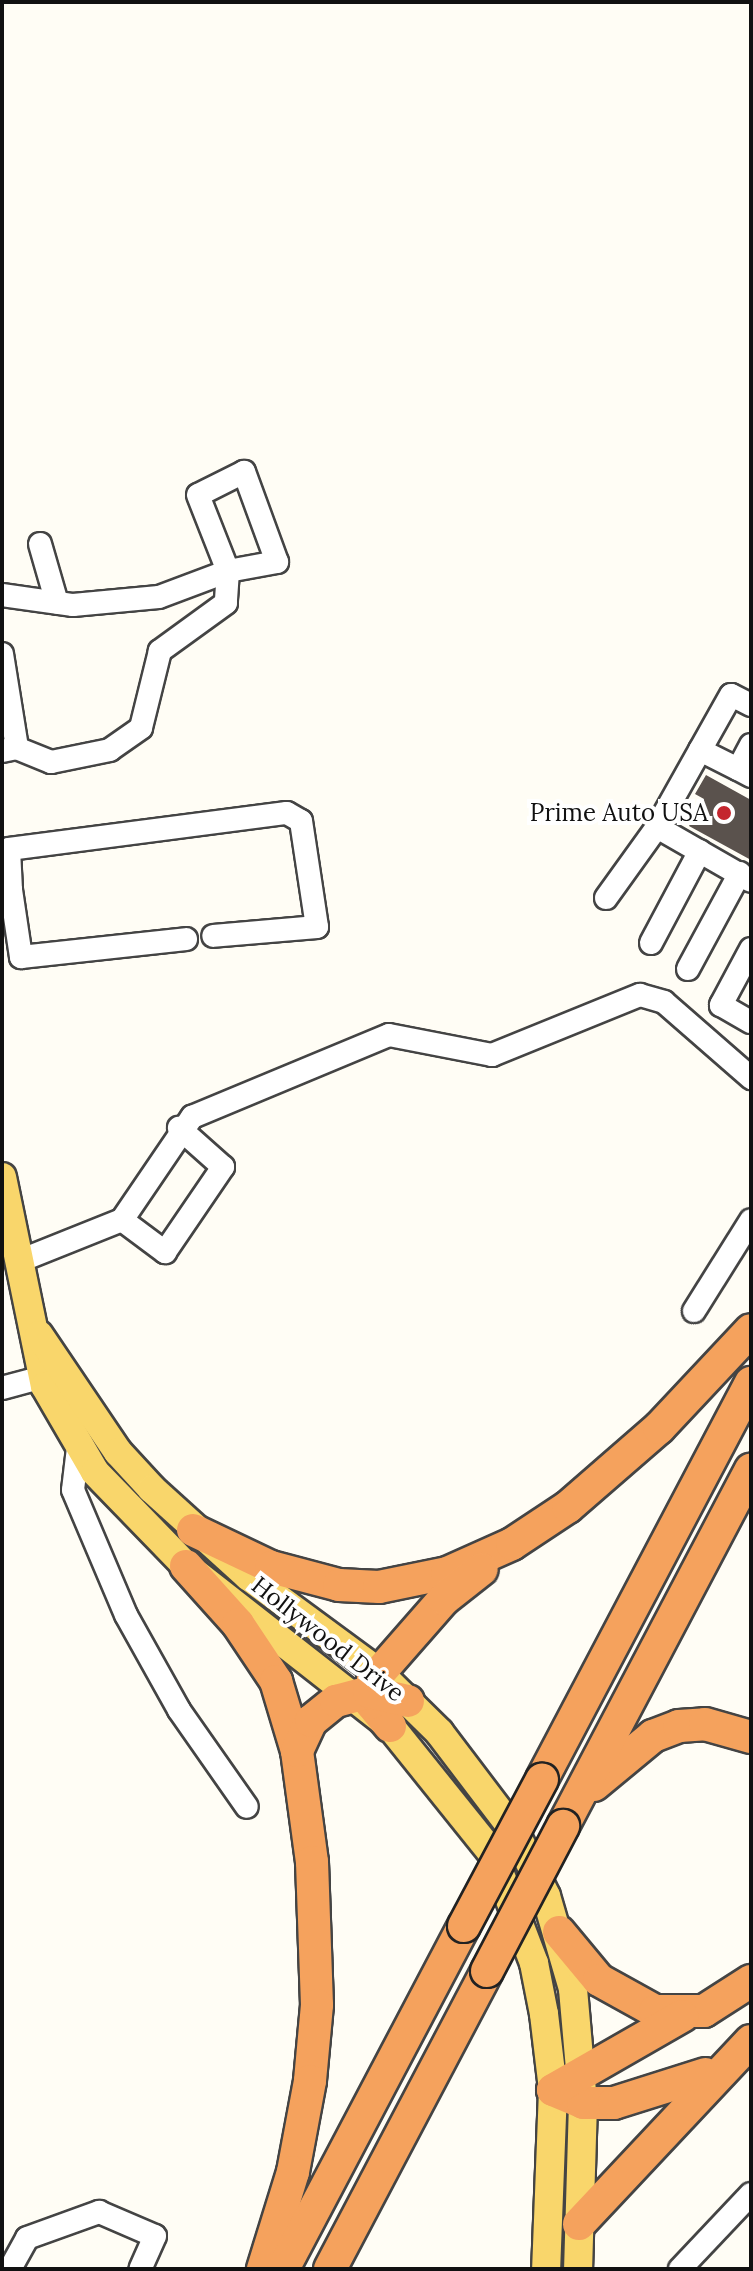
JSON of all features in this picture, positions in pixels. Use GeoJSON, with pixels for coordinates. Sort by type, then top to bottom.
{"type":"FeatureCollection","features":[{"type":"Feature","properties":{"kind":"highway"},"geometry":{"type":"LineString","coordinates":[[297,1751],[323,1709],[368,1686],[444,1599],[512,1544],[609,1474],[751,1330]]}},
{"type":"Feature","properties":{"kind":"highway"},"geometry":{"type":"LineString","coordinates":[[283,2269],[751,1383]]}},
{"type":"Feature","properties":{"kind":"highway"},"geometry":{"type":"LineString","coordinates":[[330,2269],[751,1469]]}},
{"type":"Feature","properties":{"kind":"highway"},"geometry":{"type":"LineString","coordinates":[[193,1530],[271,1567],[339,1585],[414,1581],[512,1544]]}},
{"type":"Feature","properties":{"kind":"highway"},"geometry":{"type":"LineString","coordinates":[[186,1566],[261,1653],[297,1751],[312,1862],[317,2005],[293,2172],[263,2269]]}},
{"type":"Feature","properties":{"kind":"highway"},"geometry":{"type":"LineString","coordinates":[[368,1686],[399,1713]]}},
{"type":"Feature","properties":{"kind":"highway"},"geometry":{"type":"LineString","coordinates":[[570,1813],[653,1736],[679,1726],[705,1724],[751,1737]]}},
{"type":"Feature","properties":{"kind":"highway"},"geometry":{"type":"LineString","coordinates":[[559,1932],[618,1993],[682,2016]]}},
{"type":"Feature","properties":{"kind":"highway"},"geometry":{"type":"LineString","coordinates":[[573,2091],[682,2016],[724,2002],[751,1981]]}},
{"type":"Feature","properties":{"kind":"highway"},"geometry":{"type":"LineString","coordinates":[[579,2224],[723,2066],[751,2041]]}},
{"type":"Feature","properties":{"kind":"highway"},"geometry":{"type":"LineString","coordinates":[[573,2091],[657,2094],[723,2066]]}},
{"type":"Feature","properties":{"kind":"main road","name":"Hollywood Drive"},"geometry":{"type":"LineString","coordinates":[[2,1177],[43,1377],[78,1448],[130,1513],[186,1566],[368,1686]]}},
{"type":"Feature","properties":{"kind":"main road","name":"Hollywood Drive"},"geometry":{"type":"LineString","coordinates":[[34,1328],[118,1452],[193,1530],[368,1686]]}},
{"type":"Feature","properties":{"kind":"main road","name":"Hollywood Drive"},"geometry":{"type":"LineString","coordinates":[[399,1713],[515,1832],[559,1932],[573,2091],[578,2269]]}},
{"type":"Feature","properties":{"kind":"main road","name":"Hollywood Drive"},"geometry":{"type":"LineString","coordinates":[[399,1713],[467,1818],[514,1902],[573,2091],[546,2269]]}},
{"type":"Feature","properties":{"kind":"street"},"geometry":{"type":"LineString","coordinates":[[2,595],[57,603],[159,597],[228,571],[277,562],[244,472],[198,495],[228,571],[226,603],[160,651],[141,728],[110,750],[51,762],[10,749],[2,654]]}},
{"type":"Feature","properties":{"kind":"street"},"geometry":{"type":"LineString","coordinates":[[40,544],[57,603]]}},
{"type":"Feature","properties":{"kind":"street"},"geometry":{"type":"LineString","coordinates":[[606,898],[657,827],[731,695],[751,705]]}},
{"type":"Feature","properties":{"kind":"street"},"geometry":{"type":"LineString","coordinates":[[700,750],[744,773],[751,745]]}},
{"type":"Feature","properties":{"kind":"street"},"geometry":{"type":"LineString","coordinates":[[186,939],[21,957],[7,890],[9,849],[287,813],[301,821],[317,927],[213,936]]}},
{"type":"Feature","properties":{"kind":"street"},"geometry":{"type":"LineString","coordinates":[[657,827],[745,877],[688,969]]}},
{"type":"Feature","properties":{"kind":"street"},"geometry":{"type":"LineString","coordinates":[[651,943],[700,851]]}},
{"type":"Feature","properties":{"kind":"street"},"geometry":{"type":"LineString","coordinates":[[751,949],[721,1005],[751,1022]]}},
{"type":"Feature","properties":{"kind":"street"},"geometry":{"type":"LineString","coordinates":[[17,1262],[122,1220],[179,1128],[209,1107],[389,1035],[492,1055],[640,995],[664,1002],[751,1078]]}},
{"type":"Feature","properties":{"kind":"street"},"geometry":{"type":"LineString","coordinates":[[122,1220],[165,1252],[223,1167],[179,1128]]}},
{"type":"Feature","properties":{"kind":"street"},"geometry":{"type":"LineString","coordinates":[[694,1311],[751,1220]]}},
{"type":"Feature","properties":{"kind":"street"},"geometry":{"type":"LineString","coordinates":[[2,1388],[43,1377]]}},
{"type":"Feature","properties":{"kind":"street"},"geometry":{"type":"LineString","coordinates":[[78,1448],[73,1490],[126,1615],[179,1710],[247,1807]]}},
{"type":"Feature","properties":{"kind":"street"},"geometry":{"type":"LineString","coordinates":[[680,2269],[751,2194]]}},
{"type":"Feature","properties":{"kind":"street"},"geometry":{"type":"LineString","coordinates":[[10,2269],[27,2238],[99,2212],[155,2236],[140,2269]]}},
{"type":"Feature","properties":{"kind":"building","name":"Prime Auto USA"},"geometry":{"type":"Polygon","coordinates":[[[706,775],[751,800],[751,860],[689,826],[704,799],[695,794],[706,775]]]}},
{"type":"Feature","properties":{"kind":"place","name":"Prime Auto USA"},"geometry":{"type":"Point","coordinates":[724,813]}}]}
